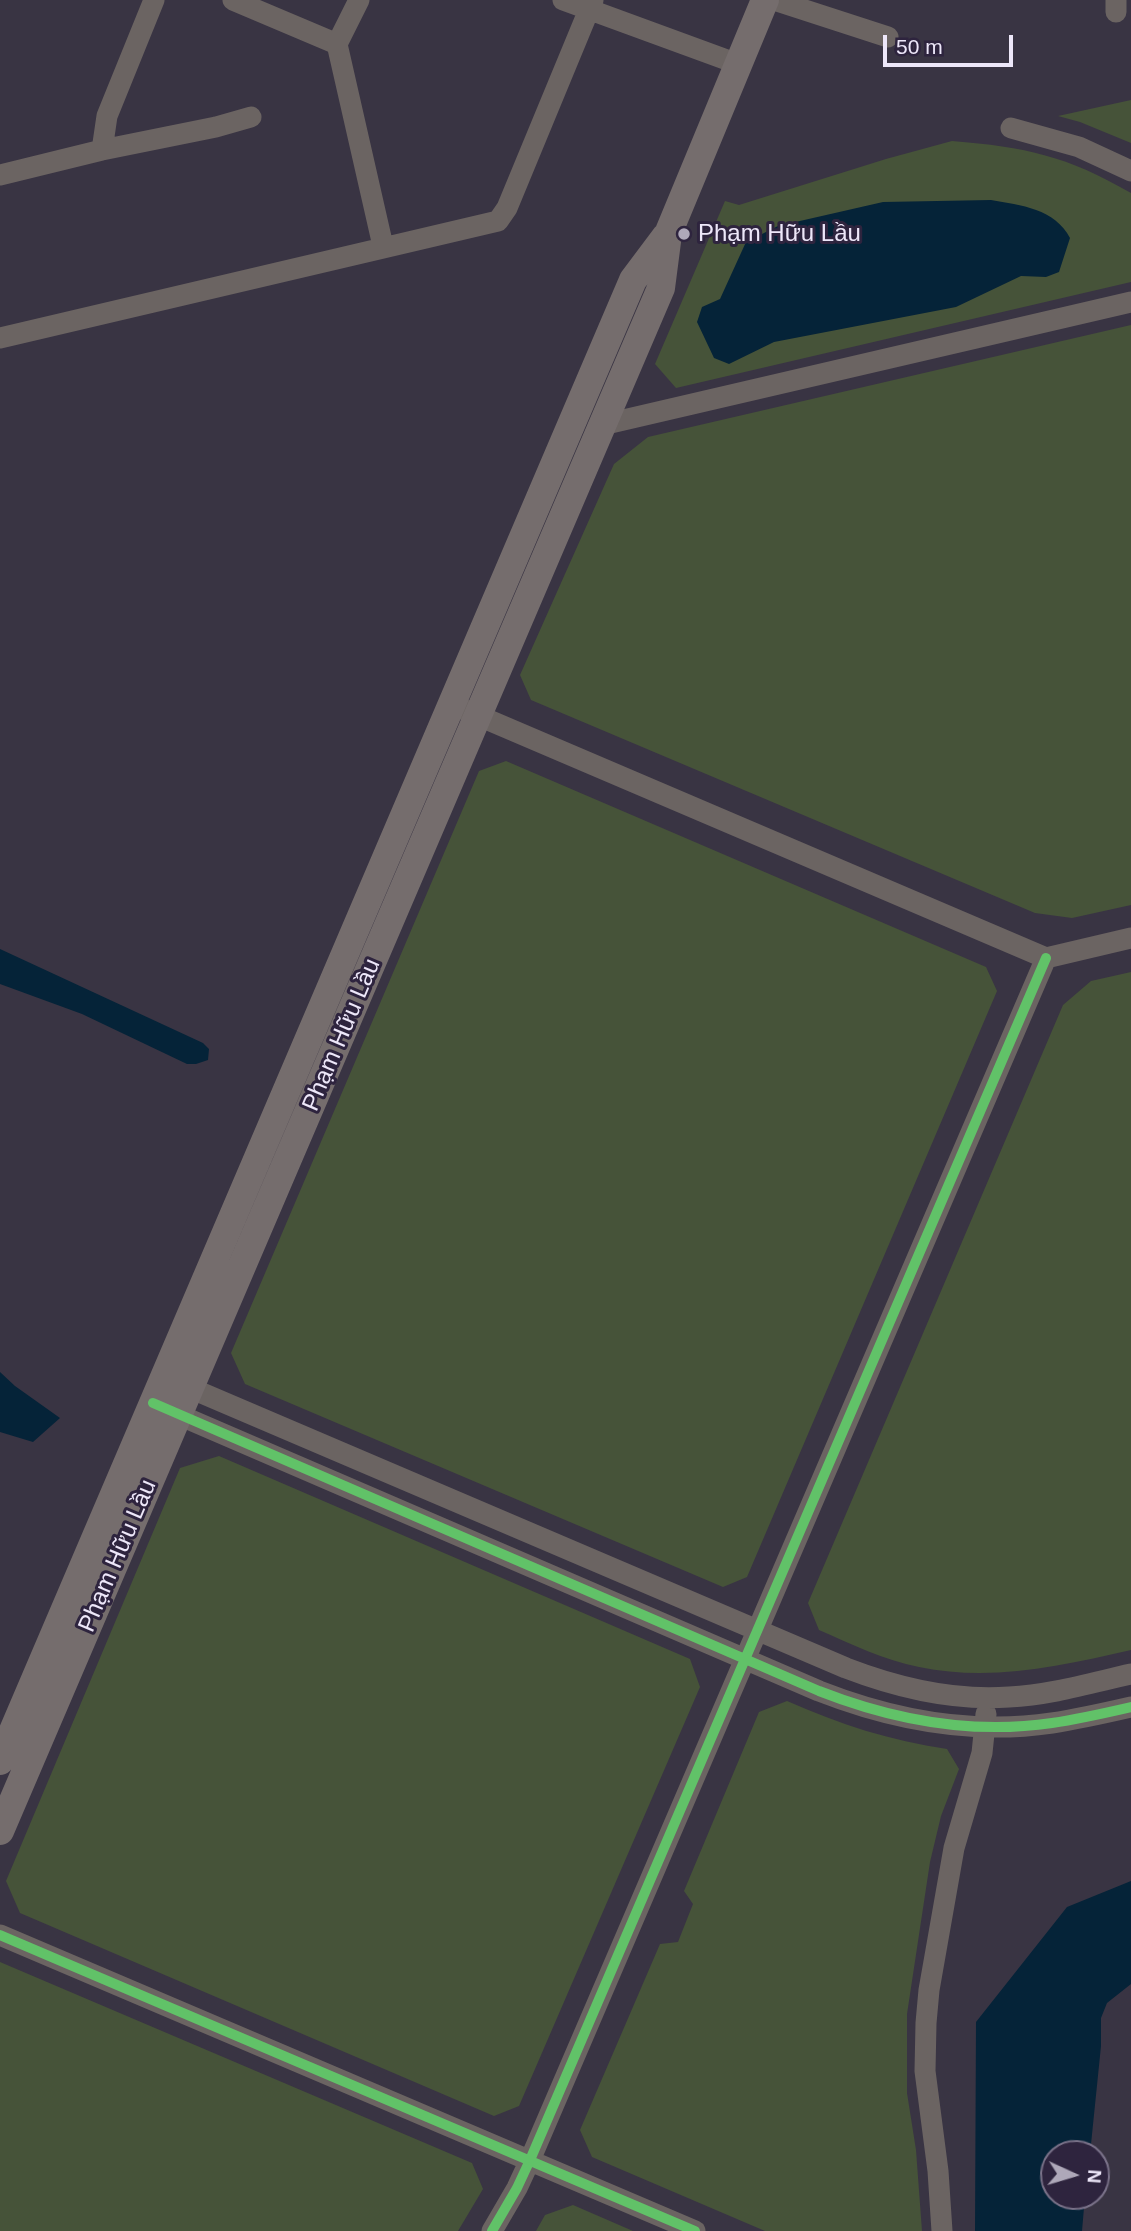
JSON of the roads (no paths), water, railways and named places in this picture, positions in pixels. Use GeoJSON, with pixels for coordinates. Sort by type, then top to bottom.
{"type":"FeatureCollection","features":[{"type":"Feature","properties":{"kind":"main road","name":"Phạm Hữu Lầu"},"geometry":{"type":"LineString","coordinates":[[0,1761],[166,1409],[191,1388],[660,288],[668,234],[765,0]]}},
{"type":"Feature","properties":{"kind":"main road","name":"Phạm Hữu Lầu"},"geometry":{"type":"LineString","coordinates":[[0,1831],[166,1409],[165,1377],[633,280],[668,234]]}},
{"type":"Feature","properties":{"kind":"street"},"geometry":{"type":"LineString","coordinates":[[102,150],[107,116],[154,0]]}},
{"type":"Feature","properties":{"kind":"street"},"geometry":{"type":"LineString","coordinates":[[233,0],[337,44]]}},
{"type":"Feature","properties":{"kind":"street"},"geometry":{"type":"LineString","coordinates":[[359,0],[337,44],[383,246]]}},
{"type":"Feature","properties":{"kind":"street"},"geometry":{"type":"LineString","coordinates":[[564,0],[591,5],[738,64]]}},
{"type":"Feature","properties":{"kind":"street"},"geometry":{"type":"LineString","coordinates":[[774,0],[888,37]]}},
{"type":"Feature","properties":{"kind":"street"},"geometry":{"type":"LineString","coordinates":[[0,338],[498,220],[507,208],[591,5]]}},
{"type":"Feature","properties":{"kind":"street"},"geometry":{"type":"LineString","coordinates":[[0,175],[251,117]]}},
{"type":"Feature","properties":{"kind":"street"},"geometry":{"type":"LineString","coordinates":[[1012,128],[1079,147],[1131,171]]}},
{"type":"Feature","properties":{"kind":"street"},"geometry":{"type":"LineString","coordinates":[[602,425],[1131,302]]}},
{"type":"Feature","properties":{"kind":"street"},"geometry":{"type":"LineString","coordinates":[[452,704],[1046,957],[1131,938]]}},
{"type":"Feature","properties":{"kind":"street"},"geometry":{"type":"LineString","coordinates":[[492,2231],[530,2160],[1046,957]]}},
{"type":"Feature","properties":{"kind":"street"},"geometry":{"type":"LineString","coordinates":[[165,1377],[887,1683],[934,1693],[987,1698],[1056,1691],[1131,1674]]}},
{"type":"Feature","properties":{"kind":"street"},"geometry":{"type":"LineString","coordinates":[[166,1409],[819,1691],[870,1710],[922,1722],[985,1727],[1050,1724],[1131,1707]]}},
{"type":"Feature","properties":{"kind":"street"},"geometry":{"type":"LineString","coordinates":[[943,2231],[939,2171],[925,2071],[926,2023],[929,1990],[954,1848],[979,1765],[987,1698]]}},
{"type":"Feature","properties":{"kind":"street"},"geometry":{"type":"LineString","coordinates":[[0,1935],[695,2231]]}},
{"type":"Feature","properties":{"kind":"water"},"geometry":{"type":"Polygon","coordinates":[[[991,200],[1036,210],[1064,228],[1070,238],[1059,272],[1046,277],[1021,276],[956,307],[774,342],[729,364],[714,358],[697,322],[702,307],[720,299],[746,242],[778,226],[883,202],[991,200]]]}},
{"type":"Feature","properties":{"kind":"water"},"geometry":{"type":"Polygon","coordinates":[[[0,949],[203,1043],[209,1049],[208,1060],[187,1064],[82,1014],[0,984],[0,949]]]}},
{"type":"Feature","properties":{"kind":"water"},"geometry":{"type":"Polygon","coordinates":[[[0,1372],[60,1418],[33,1442],[0,1432],[0,1372]]]}},
{"type":"Feature","properties":{"kind":"water"},"geometry":{"type":"Polygon","coordinates":[[[1131,1881],[1131,1984],[1107,2003],[1101,2018],[1101,2046],[1091,2140],[1040,2140],[1040,2210],[1084,2210],[1082,2231],[975,2231],[976,2022],[1067,1907],[1131,1881]]]}},
{"type":"Feature","properties":{"kind":"place","name":"Phạm Hữu Lầu"},"geometry":{"type":"Point","coordinates":[684,234]}}]}
